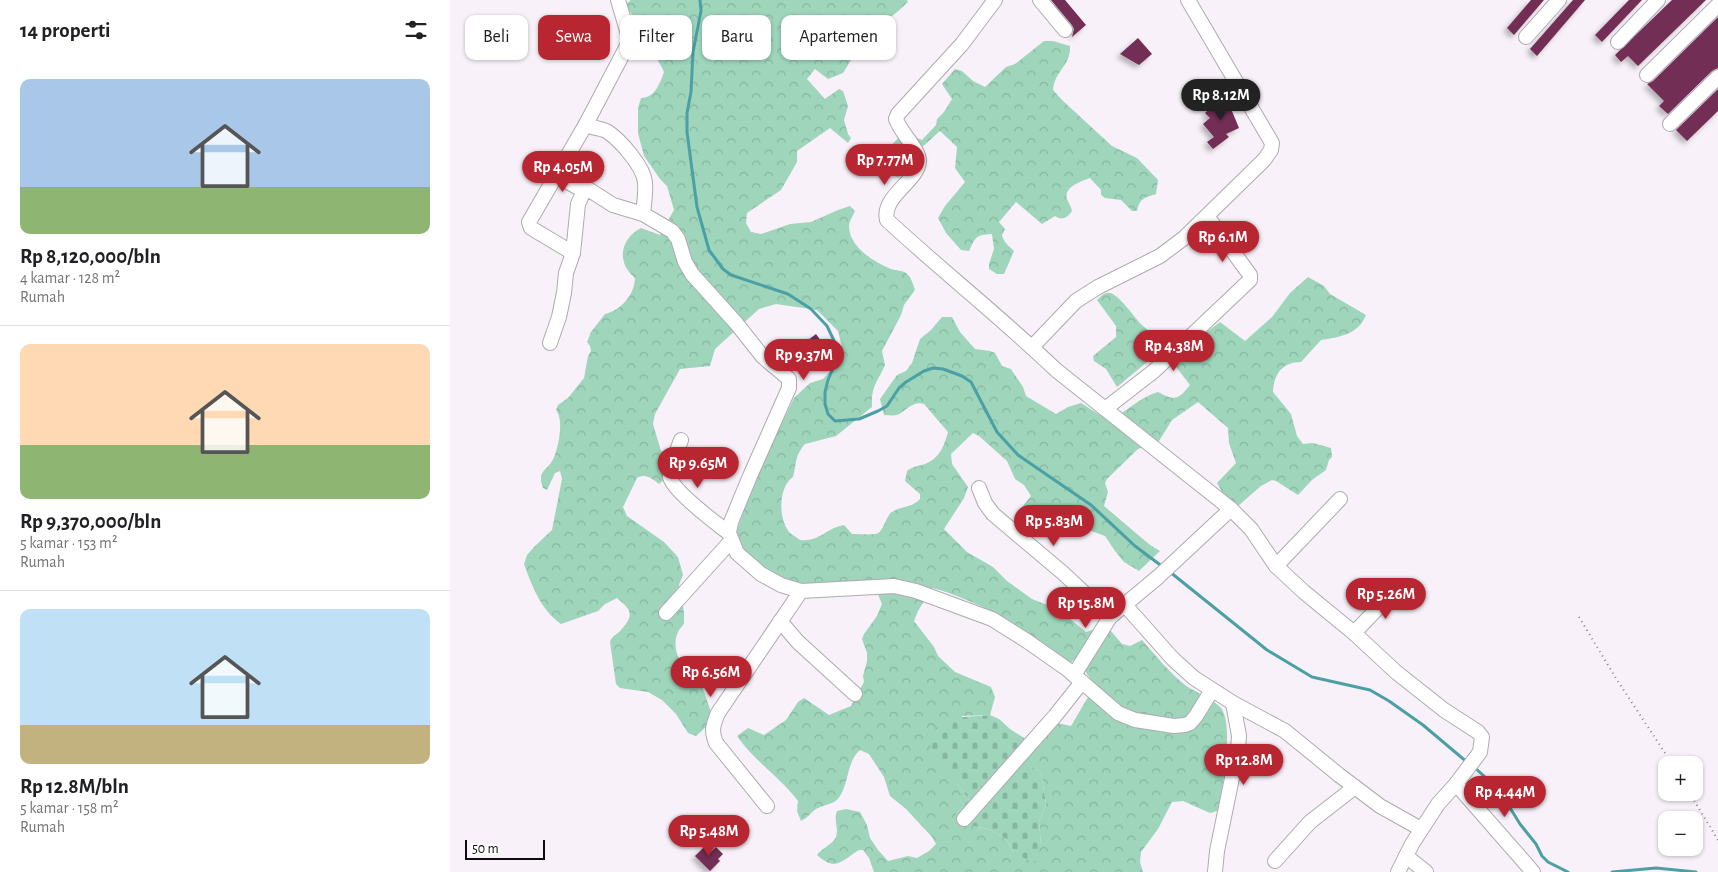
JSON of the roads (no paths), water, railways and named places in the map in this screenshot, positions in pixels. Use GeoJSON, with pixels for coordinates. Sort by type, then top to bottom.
{"type":"FeatureCollection","features":[{"type":"Feature","properties":{"kind":"street"},"geometry":{"type":"LineString","coordinates":[[573,252],[531,228],[529,222],[586,124],[628,44],[628,34],[618,0]]}},
{"type":"Feature","properties":{"kind":"street"},"geometry":{"type":"LineString","coordinates":[[995,0],[962,44],[898,114],[896,119],[898,126],[919,161],[917,169],[891,200],[885,214],[887,220],[1056,370],[1231,509],[1251,529],[1276,566],[1304,592],[1354,633],[1396,672],[1444,710],[1478,732],[1482,737],[1480,752],[1438,804],[1398,872]]}},
{"type":"Feature","properties":{"kind":"street"},"geometry":{"type":"LineString","coordinates":[[1040,0],[1065,30]]}},
{"type":"Feature","properties":{"kind":"street"},"geometry":{"type":"LineString","coordinates":[[1032,347],[1076,301],[1098,287],[1160,256],[1184,238],[1264,160],[1272,146],[1188,0]]}},
{"type":"Feature","properties":{"kind":"street"},"geometry":{"type":"LineString","coordinates":[[1526,37],[1559,0]]}},
{"type":"Feature","properties":{"kind":"street"},"geometry":{"type":"LineString","coordinates":[[1618,42],[1658,0]]}},
{"type":"Feature","properties":{"kind":"street"},"geometry":{"type":"LineString","coordinates":[[1648,75],[1718,5]]}},
{"type":"Feature","properties":{"kind":"street"},"geometry":{"type":"LineString","coordinates":[[1670,124],[1718,77]]}},
{"type":"Feature","properties":{"kind":"street"},"geometry":{"type":"LineString","coordinates":[[586,124],[595,129],[606,131],[630,154],[645,181],[643,214]]}},
{"type":"Feature","properties":{"kind":"street"},"geometry":{"type":"LineString","coordinates":[[556,176],[584,191],[588,189],[613,205],[643,214],[672,231],[678,239],[685,262],[692,274],[736,323],[763,357],[789,380],[790,384],[732,522],[730,537],[666,613]]}},
{"type":"Feature","properties":{"kind":"street"},"geometry":{"type":"LineString","coordinates":[[550,343],[559,317],[566,273],[573,252],[578,204],[584,191]]}},
{"type":"Feature","properties":{"kind":"street"},"geometry":{"type":"LineString","coordinates":[[1105,409],[1154,371],[1250,280],[1250,275],[1207,216]]}},
{"type":"Feature","properties":{"kind":"street"},"geometry":{"type":"LineString","coordinates":[[681,440],[670,473],[672,483],[705,516],[730,537],[737,553],[761,574],[781,585],[801,591],[894,586],[916,590],[992,619],[1047,654],[1118,713],[1135,720],[1174,726],[1190,723],[1212,690]]}},
{"type":"Feature","properties":{"kind":"street"},"geometry":{"type":"LineString","coordinates":[[979,488],[985,503],[994,514],[1063,573],[1110,617]]}},
{"type":"Feature","properties":{"kind":"street"},"geometry":{"type":"LineString","coordinates":[[1276,566],[1340,499]]}},
{"type":"Feature","properties":{"kind":"street"},"geometry":{"type":"LineString","coordinates":[[964,819],[1055,716],[1078,679],[1110,617],[1158,577],[1231,509]]}},
{"type":"Feature","properties":{"kind":"street"},"geometry":{"type":"LineString","coordinates":[[1354,633],[1398,587]]}},
{"type":"Feature","properties":{"kind":"street"},"geometry":{"type":"LineString","coordinates":[[767,806],[716,743],[712,734],[713,724],[718,713],[801,591]]}},
{"type":"Feature","properties":{"kind":"street"},"geometry":{"type":"LineString","coordinates":[[1124,604],[1173,658],[1194,678],[1233,703],[1285,731],[1380,806],[1422,829]]}},
{"type":"Feature","properties":{"kind":"street"},"geometry":{"type":"LineString","coordinates":[[780,621],[798,642],[855,694]]}},
{"type":"Feature","properties":{"kind":"street"},"geometry":{"type":"LineString","coordinates":[[1215,872],[1216,851],[1238,749],[1239,736],[1233,703]]}},
{"type":"Feature","properties":{"kind":"street"},"geometry":{"type":"LineString","coordinates":[[1456,784],[1533,872]]}},
{"type":"Feature","properties":{"kind":"street"},"geometry":{"type":"LineString","coordinates":[[1275,861],[1310,822],[1355,787]]}},
{"type":"Feature","properties":{"kind":"street"},"geometry":{"type":"LineString","coordinates":[[1406,856],[1426,872]]}},
{"type":"Feature","properties":{"kind":"waterway"},"geometry":{"type":"LineString","coordinates":[[700,0],[701,11],[693,52],[687,132],[697,207],[709,250],[723,269],[731,275],[788,294],[811,309],[827,326],[838,349],[836,361],[825,392],[825,404],[828,414],[835,421],[859,419],[878,411],[887,406],[899,388],[906,382],[933,368],[943,369],[962,376],[971,382],[997,432],[1018,455],[1091,505],[1135,546],[1163,567]]}},
{"type":"Feature","properties":{"kind":"waterway"},"geometry":{"type":"LineString","coordinates":[[1170,572],[1267,650],[1312,677],[1370,690],[1423,725],[1468,763]]}},
{"type":"Feature","properties":{"kind":"waterway"},"geometry":{"type":"LineString","coordinates":[[1473,766],[1499,790],[1520,824],[1536,844],[1542,856],[1548,862],[1568,872]]}},
{"type":"Feature","properties":{"kind":"waterway"},"geometry":{"type":"LineString","coordinates":[[1612,872],[1656,868],[1696,872]]}}]}
